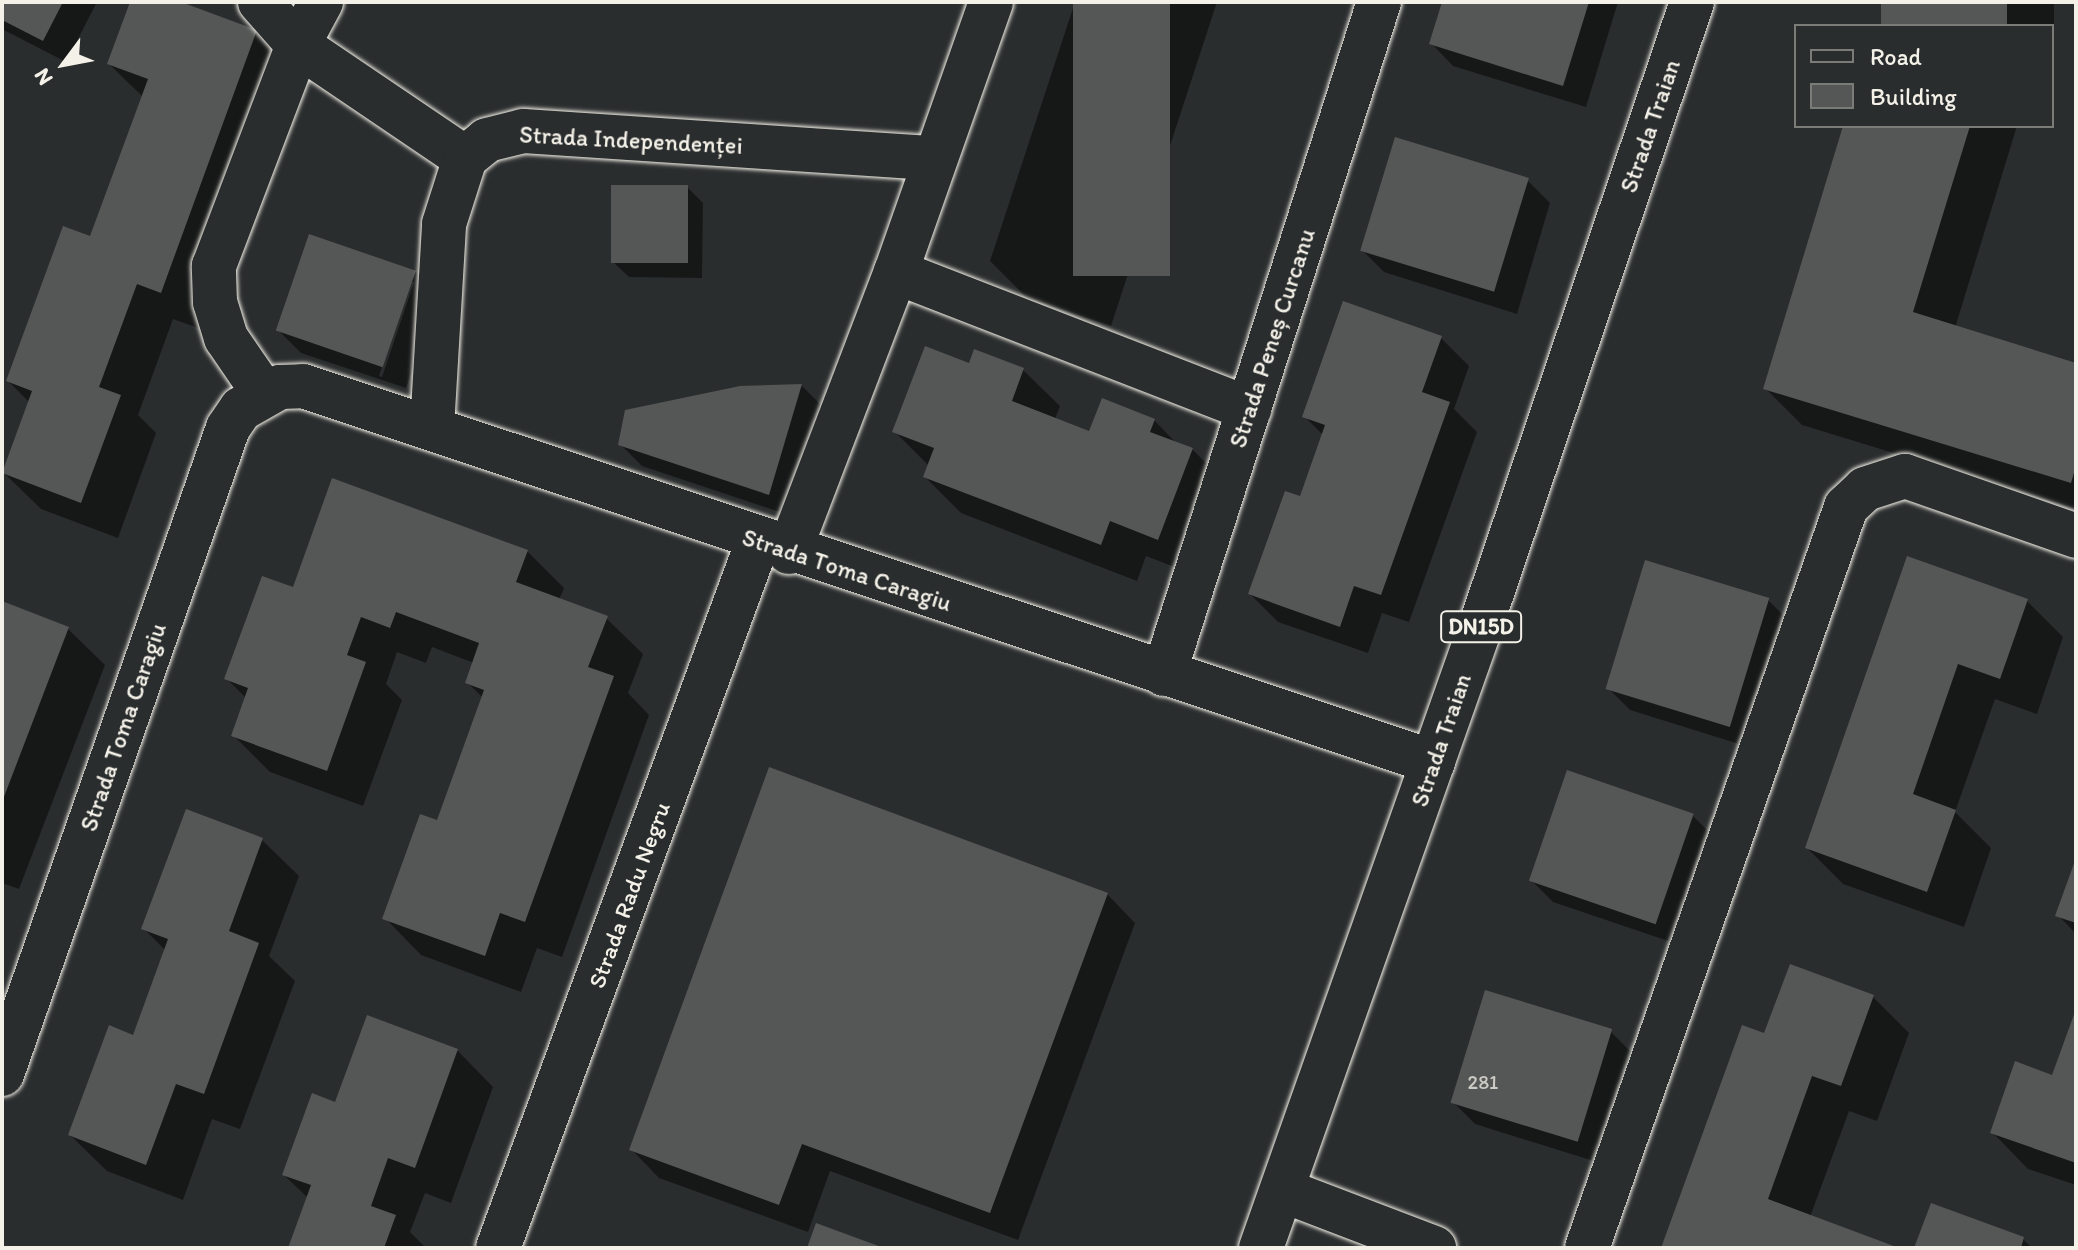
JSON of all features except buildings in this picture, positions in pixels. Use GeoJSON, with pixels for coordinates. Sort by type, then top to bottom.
{"type":"FeatureCollection","features":[{"type":"Feature","properties":{"kind":"street"},"geometry":{"type":"LineString","coordinates":[[260,2],[298,45],[465,158],[444,224],[432,428]]}},
{"type":"Feature","properties":{"kind":"street"},"geometry":{"type":"LineString","coordinates":[[263,392],[226,338],[215,302],[214,266],[298,45],[321,2]]}},
{"type":"Feature","properties":{"kind":"street"},"geometry":{"type":"LineString","coordinates":[[773,546],[896,272],[991,2]]}},
{"type":"Feature","properties":{"kind":"street","name":"Strada Peneș Curcanu"},"geometry":{"type":"LineString","coordinates":[[1164,674],[1379,2]]}},
{"type":"Feature","properties":{"kind":"street","name":"Strada Traian"},"geometry":{"type":"LineString","coordinates":[[1261,1248],[1433,762],[1692,2]]}},
{"type":"Feature","properties":{"kind":"street","name":"Strada Independenței"},"geometry":{"type":"LineString","coordinates":[[465,158],[487,140],[523,131],[934,158]]}},
{"type":"Feature","properties":{"kind":"street"},"geometry":{"type":"LineString","coordinates":[[896,272],[1249,409]]}},
{"type":"Feature","properties":{"kind":"street","name":"Strada Toma Caragiu"},"geometry":{"type":"LineString","coordinates":[[2,1074],[228,428],[241,409],[263,392],[303,386],[773,546],[1433,762]]}},
{"type":"Feature","properties":{"kind":"street"},"geometry":{"type":"LineString","coordinates":[[1587,1248],[1846,507],[1865,489],[1905,476],[2076,536]]}},
{"type":"Feature","properties":{"kind":"street","name":"Strada Radu Negru"},"geometry":{"type":"LineString","coordinates":[[498,1248],[773,546]]}},
{"type":"Feature","properties":{"kind":"street"},"geometry":{"type":"LineString","coordinates":[[1282,1190],[1434,1248]]}}]}
